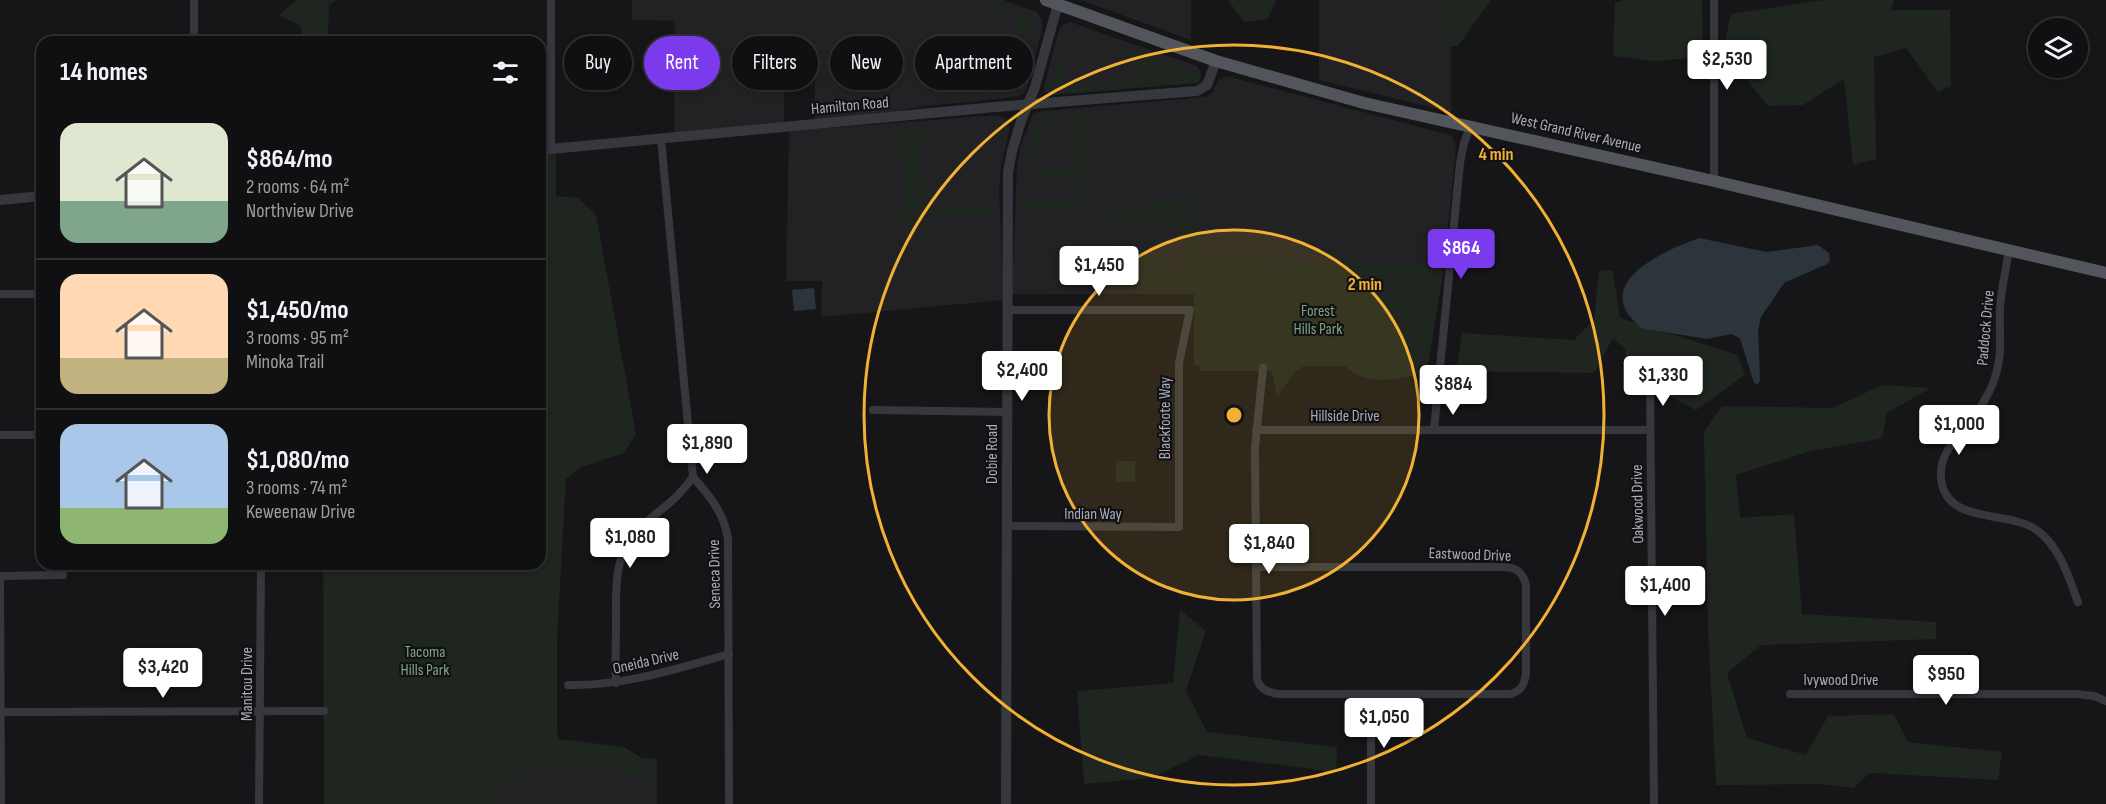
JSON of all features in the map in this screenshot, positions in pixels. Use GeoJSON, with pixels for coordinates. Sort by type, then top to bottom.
{"type":"FeatureCollection","features":[{"type":"Feature","properties":{"kind":"main road","name":"West Grand River Avenue"},"geometry":{"type":"LineString","coordinates":[[1054,1],[1216,61],[1364,103],[1714,181],[2106,273]]}},
{"type":"Feature","properties":{"kind":"street"},"geometry":{"type":"LineString","coordinates":[[194,0],[194,36]]}},
{"type":"Feature","properties":{"kind":"street"},"geometry":{"type":"LineString","coordinates":[[546,150],[551,0]]}},
{"type":"Feature","properties":{"kind":"street"},"geometry":{"type":"LineString","coordinates":[[1714,0],[1714,181]]}},
{"type":"Feature","properties":{"kind":"street","name":"Dobie Road"},"geometry":{"type":"LineString","coordinates":[[1006,804],[1008,172],[1012,151],[1035,87],[1054,1]]}},
{"type":"Feature","properties":{"kind":"street","name":"Hamilton Road"},"geometry":{"type":"LineString","coordinates":[[546,150],[1028,104],[1197,91],[1208,83],[1216,61]]}},
{"type":"Feature","properties":{"kind":"street"},"geometry":{"type":"LineString","coordinates":[[1434,429],[1462,153],[1470,127]]}},
{"type":"Feature","properties":{"kind":"street"},"geometry":{"type":"LineString","coordinates":[[616,683],[616,584],[620,559],[630,539],[676,499],[693,477],[661,139]]}},
{"type":"Feature","properties":{"kind":"street"},"geometry":{"type":"LineString","coordinates":[[0,200],[36,197]]}},
{"type":"Feature","properties":{"kind":"street","name":"Paddock Drive"},"geometry":{"type":"LineString","coordinates":[[2009,250],[2001,297],[2001,351],[1995,377],[1979,410],[1951,444],[1943,459],[1941,481],[1948,498],[1961,509],[2020,522],[2038,531],[2050,542],[2062,559],[2078,602]]}},
{"type":"Feature","properties":{"kind":"street"},"geometry":{"type":"LineString","coordinates":[[0,294],[36,294]]}},
{"type":"Feature","properties":{"kind":"street","name":"Blackfoote Way"},"geometry":{"type":"LineString","coordinates":[[1008,310],[1190,310],[1179,363],[1179,527]]}},
{"type":"Feature","properties":{"kind":"street"},"geometry":{"type":"LineString","coordinates":[[1263,368],[1256,430],[1257,678],[1263,690],[1268,693],[1371,694],[1371,804]]}},
{"type":"Feature","properties":{"kind":"street","name":"Oakwood Drive"},"geometry":{"type":"LineString","coordinates":[[1650,385],[1654,804]]}},
{"type":"Feature","properties":{"kind":"street"},"geometry":{"type":"LineString","coordinates":[[873,410],[1008,412]]}},
{"type":"Feature","properties":{"kind":"street","name":"Hillside Drive"},"geometry":{"type":"LineString","coordinates":[[1256,430],[1650,430]]}},
{"type":"Feature","properties":{"kind":"street"},"geometry":{"type":"LineString","coordinates":[[0,435],[36,435]]}},
{"type":"Feature","properties":{"kind":"street","name":"Seneca Drive"},"geometry":{"type":"LineString","coordinates":[[693,477],[717,506],[727,530],[729,548],[729,804]]}},
{"type":"Feature","properties":{"kind":"street","name":"Indian Way"},"geometry":{"type":"LineString","coordinates":[[1007,526],[1179,527]]}},
{"type":"Feature","properties":{"kind":"street","name":"Eastwood Drive"},"geometry":{"type":"LineString","coordinates":[[1256,567],[1500,567],[1515,568],[1522,574],[1526,585],[1526,674],[1524,683],[1518,692],[1511,694],[1371,694]]}},
{"type":"Feature","properties":{"kind":"street","name":"Manitou Drive"},"geometry":{"type":"LineString","coordinates":[[259,804],[261,570]]}},
{"type":"Feature","properties":{"kind":"street"},"geometry":{"type":"LineString","coordinates":[[1,804],[0,577],[63,575]]}},
{"type":"Feature","properties":{"kind":"street","name":"Oneida Drive"},"geometry":{"type":"LineString","coordinates":[[568,686],[598,686],[616,683],[729,654]]}},
{"type":"Feature","properties":{"kind":"street","name":"Ivywood Drive"},"geometry":{"type":"LineString","coordinates":[[1790,694],[2076,694],[2094,696],[2106,701]]}},
{"type":"Feature","properties":{"kind":"street"},"geometry":{"type":"LineString","coordinates":[[2,712],[324,711]]}},
{"type":"Feature","properties":{"kind":"shaded area"},"geometry":{"type":"Polygon","coordinates":[[[632,0],[1003,0],[1037,12],[1043,26],[1033,65],[1033,36],[915,36],[915,90],[1026,90],[1017,97],[815,120],[815,90],[818,90],[818,36],[732,36],[732,90],[784,90],[784,123],[674,134],[674,90],[720,90],[720,36],[675,36],[675,21],[632,20],[632,0]]]}},
{"type":"Feature","properties":{"kind":"shaded area"},"geometry":{"type":"Polygon","coordinates":[[[1080,0],[1191,0],[1191,40],[1083,1],[1080,0]]]}},
{"type":"Feature","properties":{"kind":"shaded area"},"geometry":{"type":"Polygon","coordinates":[[[1319,0],[1451,0],[1451,112],[1319,80],[1319,0]]]}},
{"type":"Feature","properties":{"kind":"shaded area"},"geometry":{"type":"Polygon","coordinates":[[[1070,22],[1197,66],[1201,74],[1200,80],[1197,83],[1050,95],[1044,87],[1059,30],[1070,22]]]}},
{"type":"Feature","properties":{"kind":"shaded area"},"geometry":{"type":"Polygon","coordinates":[[[1227,76],[1453,137],[1456,148],[1443,274],[1194,274],[1194,294],[1012,294],[1017,166],[1021,145],[1033,114],[1042,111],[1206,97],[1213,92],[1218,80],[1227,76]]]}},
{"type":"Feature","properties":{"kind":"shaded area"},"geometry":{"type":"Polygon","coordinates":[[[997,115],[1005,118],[1010,127],[1001,166],[999,189],[1004,300],[821,317],[822,281],[786,281],[789,131],[997,115]]]}},
{"type":"Feature","properties":{"kind":"shaded area"},"geometry":{"type":"Polygon","coordinates":[[[1699,238],[1767,252],[1818,245],[1829,253],[1830,261],[1827,264],[1784,283],[1761,317],[1758,330],[1760,380],[1758,384],[1754,383],[1740,338],[1731,334],[1707,339],[1640,328],[1625,309],[1623,296],[1626,284],[1635,273],[1660,255],[1699,238]]]}},
{"type":"Feature","properties":{"kind":"shaded area"},"geometry":{"type":"Polygon","coordinates":[[[814,288],[816,309],[794,311],[792,290],[814,288]]]}},
{"type":"Feature","properties":{"kind":"shaded area"},"geometry":{"type":"Polygon","coordinates":[[[657,758],[657,804],[324,804],[324,760],[657,758]]]}},
{"type":"Feature","properties":{"kind":"green space"},"geometry":{"type":"Polygon","coordinates":[[[297,0],[336,0],[329,5],[328,36],[302,36],[300,26],[279,15],[297,0]]]}},
{"type":"Feature","properties":{"kind":"green space"},"geometry":{"type":"Polygon","coordinates":[[[970,0],[987,0],[1036,18],[1032,36],[1016,32],[1018,18],[970,0]]]}},
{"type":"Feature","properties":{"kind":"green space"},"geometry":{"type":"Polygon","coordinates":[[[1228,0],[1276,0],[1268,19],[1244,22],[1228,0]]]}},
{"type":"Feature","properties":{"kind":"green space"},"geometry":{"type":"Polygon","coordinates":[[[1438,0],[1491,0],[1458,46],[1445,46],[1438,0]]]}},
{"type":"Feature","properties":{"kind":"green space"},"geometry":{"type":"Polygon","coordinates":[[[1623,0],[1702,0],[1703,57],[1655,61],[1613,56],[1615,3],[1623,0]]]}},
{"type":"Feature","properties":{"kind":"green space"},"geometry":{"type":"Polygon","coordinates":[[[1824,0],[1894,0],[1891,10],[1950,10],[1951,86],[1938,92],[1906,48],[1874,57],[1876,159],[1853,165],[1844,79],[1803,105],[1768,106],[1723,50],[1731,14],[1824,0]]]}},
{"type":"Feature","properties":{"kind":"green space"},"geometry":{"type":"Polygon","coordinates":[[[1113,42],[1201,74],[1200,80],[1197,83],[1146,87],[1142,84],[1136,59],[1115,51],[1113,42]]]}},
{"type":"Feature","properties":{"kind":"green space"},"geometry":{"type":"Polygon","coordinates":[[[1059,57],[1064,61],[1063,77],[1072,80],[1070,85],[1077,87],[1079,82],[1096,88],[1097,85],[1127,81],[1126,76],[1129,78],[1130,85],[1126,89],[1050,95],[1049,88],[1059,57]]]}},
{"type":"Feature","properties":{"kind":"green space"},"geometry":{"type":"Polygon","coordinates":[[[1000,90],[994,95],[944,100],[943,91],[1000,90]]]}},
{"type":"Feature","properties":{"kind":"green space"},"geometry":{"type":"Polygon","coordinates":[[[1088,111],[1088,209],[1021,209],[1020,195],[1023,201],[1085,202],[1084,179],[1023,179],[1022,184],[1019,185],[1023,168],[1027,172],[1068,168],[1068,164],[1074,163],[1074,142],[1071,141],[1074,139],[1074,113],[1088,111]]]}},
{"type":"Feature","properties":{"kind":"green space"},"geometry":{"type":"Polygon","coordinates":[[[1065,114],[1063,123],[1045,125],[1037,153],[1024,158],[1031,132],[1038,118],[1065,114]]]}},
{"type":"Feature","properties":{"kind":"green space"},"geometry":{"type":"Polygon","coordinates":[[[932,126],[930,137],[921,144],[918,152],[919,164],[932,195],[926,196],[927,210],[994,204],[994,217],[975,218],[972,213],[911,218],[911,224],[908,225],[899,221],[897,213],[904,212],[904,153],[898,152],[896,131],[932,126]]]}},
{"type":"Feature","properties":{"kind":"green space","name":"Tacoma Hills Park"},"geometry":{"type":"Polygon","coordinates":[[[556,153],[556,196],[578,198],[596,215],[636,434],[624,453],[581,467],[566,479],[557,639],[557,734],[559,739],[624,747],[655,766],[652,777],[621,772],[557,770],[532,774],[510,782],[495,791],[495,804],[324,804],[323,570],[546,570],[546,154],[556,153]]]}},
{"type":"Feature","properties":{"kind":"green space","name":"Forest Hills Park"},"geometry":{"type":"Polygon","coordinates":[[[1192,196],[1198,232],[1214,260],[1436,264],[1436,274],[1443,274],[1427,373],[1384,380],[1364,377],[1345,366],[1304,366],[1296,371],[1277,396],[1272,371],[1200,371],[1200,366],[1194,365],[1194,294],[1107,285],[1118,240],[1179,271],[1192,257],[1179,228],[1119,222],[1104,205],[1141,206],[1146,200],[1192,196]]]}},
{"type":"Feature","properties":{"kind":"green space"},"geometry":{"type":"Polygon","coordinates":[[[1599,270],[1613,271],[1620,318],[1738,355],[1745,375],[1696,410],[1628,375],[1625,349],[1613,338],[1594,373],[1456,371],[1462,333],[1574,340],[1594,320],[1599,270]]]}},
{"type":"Feature","properties":{"kind":"green space"},"geometry":{"type":"Polygon","coordinates":[[[1882,385],[1931,388],[1887,413],[1882,438],[1807,452],[1736,475],[1740,518],[1794,514],[1802,614],[1936,622],[1936,639],[1761,645],[1727,673],[1747,738],[1806,755],[1828,716],[1894,714],[1908,742],[2002,752],[1998,780],[1870,773],[1853,788],[1819,784],[1716,785],[1708,627],[1704,432],[1722,406],[1833,408],[1882,385]]]}},
{"type":"Feature","properties":{"kind":"green space"},"geometry":{"type":"Polygon","coordinates":[[[1116,461],[1135,461],[1135,482],[1116,482],[1116,461]]]}},
{"type":"Feature","properties":{"kind":"green space"},"geometry":{"type":"Polygon","coordinates":[[[1180,610],[1206,631],[1186,691],[1207,732],[1337,747],[1336,772],[1199,755],[1151,778],[1084,784],[1077,691],[1173,683],[1180,610]]]}}]}
